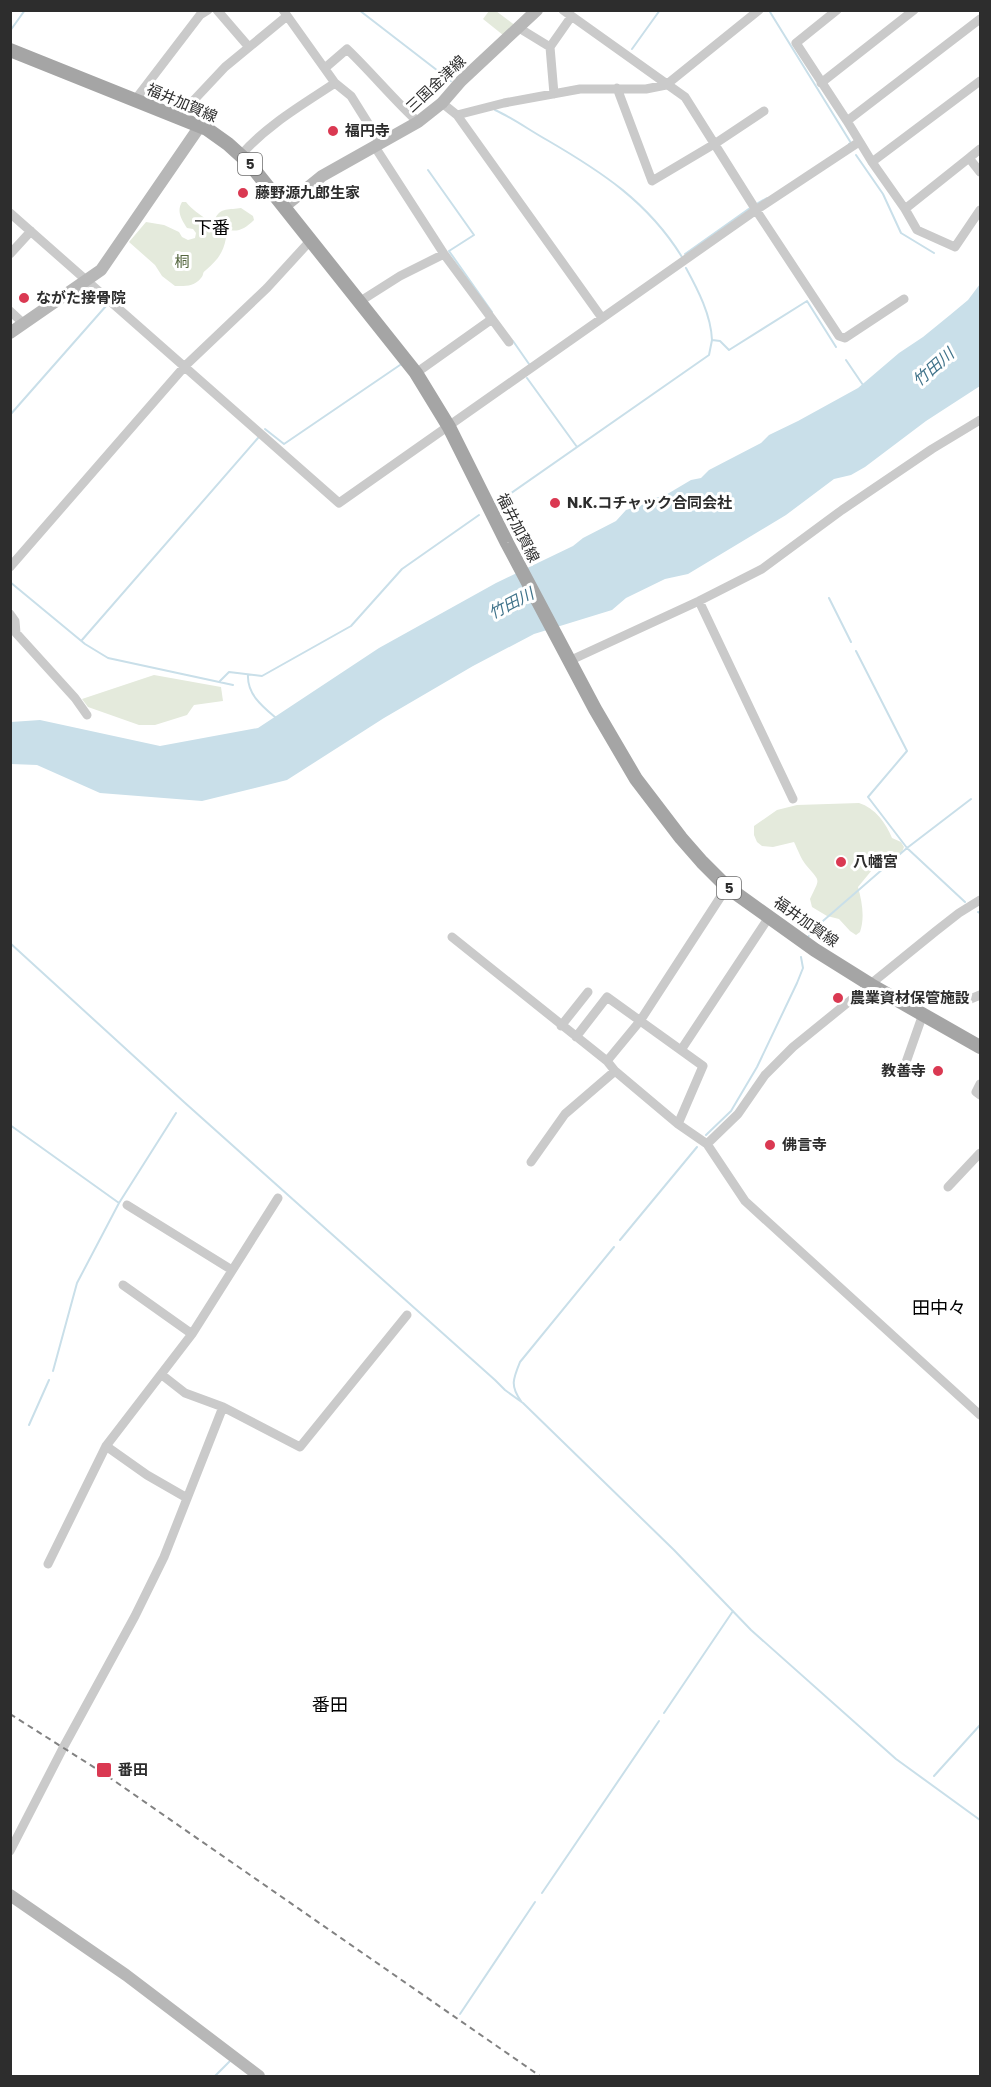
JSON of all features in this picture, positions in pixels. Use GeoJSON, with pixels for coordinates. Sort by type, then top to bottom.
{"type":"FeatureCollection","features":[{"type":"Feature","properties":{"kind":"main road","name":"三国金津線"},"geometry":{"type":"LineString","coordinates":[[285,206],[322,176],[418,122],[442,103],[461,81],[537,10]]}},
{"type":"Feature","properties":{"kind":"main road","name":"福井加賀線"},"geometry":{"type":"LineString","coordinates":[[10,50],[200,126],[215,134],[241,155],[285,206],[310,241],[416,373],[448,427],[569,661],[636,779],[702,862],[728,887],[815,950],[871,985],[981,1047]]}},
{"type":"Feature","properties":{"kind":"main road"},"geometry":{"type":"LineString","coordinates":[[10,333],[101,270],[200,126]]}},
{"type":"Feature","properties":{"kind":"main road"},"geometry":{"type":"LineString","coordinates":[[10,1895],[126,1975],[259,2076]]}},
{"type":"Feature","properties":{"kind":"street"},"geometry":{"type":"LineString","coordinates":[[135,100],[200,15],[208,10]]}},
{"type":"Feature","properties":{"kind":"street"},"geometry":{"type":"LineString","coordinates":[[218,10],[248,46]]}},
{"type":"Feature","properties":{"kind":"street"},"geometry":{"type":"LineString","coordinates":[[457,115],[491,105],[580,89],[646,89],[666,85],[759,10]]}},
{"type":"Feature","properties":{"kind":"street"},"geometry":{"type":"LineString","coordinates":[[837,10],[796,43],[917,230],[954,247],[981,210]]}},
{"type":"Feature","properties":{"kind":"street"},"geometry":{"type":"LineString","coordinates":[[821,82],[914,10]]}},
{"type":"Feature","properties":{"kind":"street"},"geometry":{"type":"LineString","coordinates":[[178,117],[225,67],[285,13],[335,83],[351,96],[444,254],[509,342]]}},
{"type":"Feature","properties":{"kind":"street"},"geometry":{"type":"LineString","coordinates":[[554,94],[550,47],[567,14],[685,97],[756,210],[840,336],[845,338],[904,300]]}},
{"type":"Feature","properties":{"kind":"street"},"geometry":{"type":"LineString","coordinates":[[848,121],[981,19]]}},
{"type":"Feature","properties":{"kind":"street"},"geometry":{"type":"LineString","coordinates":[[519,28],[550,47]]}},
{"type":"Feature","properties":{"kind":"street"},"geometry":{"type":"LineString","coordinates":[[325,68],[347,49],[372,73],[397,104],[418,122]]}},
{"type":"Feature","properties":{"kind":"street"},"geometry":{"type":"LineString","coordinates":[[872,162],[980,82]]}},
{"type":"Feature","properties":{"kind":"street"},"geometry":{"type":"LineString","coordinates":[[241,155],[253,141],[278,121],[335,83]]}},
{"type":"Feature","properties":{"kind":"street"},"geometry":{"type":"LineString","coordinates":[[617,88],[652,181],[764,111]]}},
{"type":"Feature","properties":{"kind":"street"},"geometry":{"type":"LineString","coordinates":[[442,103],[457,115],[602,318]]}},
{"type":"Feature","properties":{"kind":"street"},"geometry":{"type":"LineString","coordinates":[[10,213],[89,280],[339,503],[756,210],[859,142]]}},
{"type":"Feature","properties":{"kind":"street"},"geometry":{"type":"LineString","coordinates":[[905,209],[981,149]]}},
{"type":"Feature","properties":{"kind":"street"},"geometry":{"type":"LineString","coordinates":[[969,158],[981,172]]}},
{"type":"Feature","properties":{"kind":"street"},"geometry":{"type":"LineString","coordinates":[[10,254],[31,231]]}},
{"type":"Feature","properties":{"kind":"street"},"geometry":{"type":"LineString","coordinates":[[10,567],[185,366],[267,288],[310,241]]}},
{"type":"Feature","properties":{"kind":"street"},"geometry":{"type":"LineString","coordinates":[[359,302],[400,276],[444,254]]}},
{"type":"Feature","properties":{"kind":"street"},"geometry":{"type":"LineString","coordinates":[[10,312],[24,324]]}},
{"type":"Feature","properties":{"kind":"street"},"geometry":{"type":"LineString","coordinates":[[416,373],[492,319]]}},
{"type":"Feature","properties":{"kind":"street"},"geometry":{"type":"LineString","coordinates":[[569,661],[699,601],[762,568],[896,473],[981,420]]}},
{"type":"Feature","properties":{"kind":"street"},"geometry":{"type":"LineString","coordinates":[[699,601],[793,799]]}},
{"type":"Feature","properties":{"kind":"street"},"geometry":{"type":"LineString","coordinates":[[10,614],[15,621],[16,633],[75,698],[87,715]]}},
{"type":"Feature","properties":{"kind":"street"},"geometry":{"type":"LineString","coordinates":[[607,1061],[640,1021],[728,887]]}},
{"type":"Feature","properties":{"kind":"street"},"geometry":{"type":"LineString","coordinates":[[707,1144],[738,1114],[765,1075],[793,1047],[936,931],[981,900]]}},
{"type":"Feature","properties":{"kind":"street"},"geometry":{"type":"LineString","coordinates":[[681,1050],[770,916]]}},
{"type":"Feature","properties":{"kind":"street"},"geometry":{"type":"LineString","coordinates":[[452,937],[607,1061],[615,1071],[678,1124],[707,1144],[745,1201],[981,1414]]}},
{"type":"Feature","properties":{"kind":"street"},"geometry":{"type":"LineString","coordinates":[[561,1026],[588,992]]}},
{"type":"Feature","properties":{"kind":"street"},"geometry":{"type":"LineString","coordinates":[[968,1000],[981,995]]}},
{"type":"Feature","properties":{"kind":"street"},"geometry":{"type":"LineString","coordinates":[[576,1037],[608,997],[704,1066],[678,1124]]}},
{"type":"Feature","properties":{"kind":"street"},"geometry":{"type":"LineString","coordinates":[[904,1068],[923,1014]]}},
{"type":"Feature","properties":{"kind":"street"},"geometry":{"type":"LineString","coordinates":[[531,1162],[565,1114],[615,1071]]}},
{"type":"Feature","properties":{"kind":"street"},"geometry":{"type":"LineString","coordinates":[[981,1084],[976,1092],[981,1095]]}},
{"type":"Feature","properties":{"kind":"street"},"geometry":{"type":"LineString","coordinates":[[948,1187],[981,1153]]}},
{"type":"Feature","properties":{"kind":"street"},"geometry":{"type":"LineString","coordinates":[[48,1564],[106,1446],[192,1334],[278,1198]]}},
{"type":"Feature","properties":{"kind":"street"},"geometry":{"type":"LineString","coordinates":[[127,1205],[232,1270]]}},
{"type":"Feature","properties":{"kind":"street"},"geometry":{"type":"LineString","coordinates":[[123,1285],[192,1334]]}},
{"type":"Feature","properties":{"kind":"street"},"geometry":{"type":"LineString","coordinates":[[162,1375],[185,1393],[223,1407],[300,1447],[407,1315]]}},
{"type":"Feature","properties":{"kind":"street"},"geometry":{"type":"LineString","coordinates":[[10,1851],[164,1557],[223,1407]]}},
{"type":"Feature","properties":{"kind":"street"},"geometry":{"type":"LineString","coordinates":[[106,1446],[187,1498]]}},
{"type":"Feature","properties":{"kind":"green space"},"geometry":{"type":"Polygon","coordinates":[[[489,11],[496,11],[516,26],[503,35],[483,19],[489,11]]]}},
{"type":"Feature","properties":{"kind":"green space","name":"桐"},"geometry":{"type":"Polygon","coordinates":[[[182,202],[186,202],[213,224],[226,238],[219,256],[198,281],[189,285],[175,286],[129,242],[146,222],[164,225],[179,232],[188,240],[195,238],[196,233],[193,229],[187,228],[180,216],[182,202]]]}},
{"type":"Feature","properties":{"kind":"green space"},"geometry":{"type":"Polygon","coordinates":[[[241,208],[253,216],[254,220],[245,228],[231,230],[217,223],[215,219],[220,212],[241,208]]]}},
{"type":"Feature","properties":{"kind":"green space"},"geometry":{"type":"Polygon","coordinates":[[[154,675],[221,687],[223,701],[194,705],[187,715],[155,725],[139,725],[88,707],[82,699],[154,675]]]}},
{"type":"Feature","properties":{"kind":"green space"},"geometry":{"type":"Polygon","coordinates":[[[859,803],[875,812],[887,827],[892,838],[901,842],[904,847],[902,852],[872,870],[858,887],[863,915],[860,932],[856,935],[839,919],[827,916],[812,907],[810,899],[817,881],[794,842],[773,847],[762,846],[754,835],[754,826],[777,810],[797,805],[859,803]]]}},
{"type":"Feature","properties":{"kind":"water","name":"竹田川"},"geometry":{"type":"Polygon","coordinates":[[[980,284],[980,386],[926,421],[865,467],[851,475],[834,479],[786,515],[688,574],[665,579],[626,598],[612,610],[534,634],[473,666],[384,718],[287,780],[202,801],[100,793],[37,765],[11,764],[11,722],[40,720],[160,746],[258,728],[379,648],[496,583],[573,546],[583,538],[616,521],[626,510],[642,505],[649,499],[664,496],[691,480],[701,478],[709,470],[761,443],[769,435],[858,388],[968,300],[980,284]]]}},
{"type":"Feature","properties":{"kind":"waterway"},"geometry":{"type":"LineString","coordinates":[[10,31],[25,10]]}},
{"type":"Feature","properties":{"kind":"waterway"},"geometry":{"type":"LineString","coordinates":[[359,10],[451,81]]}},
{"type":"Feature","properties":{"kind":"waterway"},"geometry":{"type":"LineString","coordinates":[[632,49],[660,10]]}},
{"type":"Feature","properties":{"kind":"waterway"},"geometry":{"type":"LineString","coordinates":[[770,12],[851,143],[849,144]]}},
{"type":"Feature","properties":{"kind":"waterway"},"geometry":{"type":"LineString","coordinates":[[495,110],[587,164],[622,190],[654,220],[682,257]]}},
{"type":"Feature","properties":{"kind":"waterway"},"geometry":{"type":"LineString","coordinates":[[856,155],[883,194],[901,233],[934,253]]}},
{"type":"Feature","properties":{"kind":"waterway"},"geometry":{"type":"LineString","coordinates":[[428,170],[474,235],[449,251],[492,312]]}},
{"type":"Feature","properties":{"kind":"waterway"},"geometry":{"type":"LineString","coordinates":[[758,203],[767,198]]}},
{"type":"Feature","properties":{"kind":"waterway"},"geometry":{"type":"LineString","coordinates":[[685,254],[750,208]]}},
{"type":"Feature","properties":{"kind":"waterway"},"geometry":{"type":"LineString","coordinates":[[686,268],[706,312],[712,340]]}},
{"type":"Feature","properties":{"kind":"waterway"},"geometry":{"type":"LineString","coordinates":[[494,505],[709,355],[712,340],[720,341],[729,350],[807,301],[836,347]]}},
{"type":"Feature","properties":{"kind":"waterway"},"geometry":{"type":"LineString","coordinates":[[10,415],[106,306]]}},
{"type":"Feature","properties":{"kind":"waterway"},"geometry":{"type":"LineString","coordinates":[[513,341],[529,364]]}},
{"type":"Feature","properties":{"kind":"waterway"},"geometry":{"type":"LineString","coordinates":[[846,360],[863,385]]}},
{"type":"Feature","properties":{"kind":"waterway"},"geometry":{"type":"LineString","coordinates":[[265,429],[284,444],[400,365]]}},
{"type":"Feature","properties":{"kind":"waterway"},"geometry":{"type":"LineString","coordinates":[[527,378],[577,447]]}},
{"type":"Feature","properties":{"kind":"waterway"},"geometry":{"type":"LineString","coordinates":[[82,640],[258,438]]}},
{"type":"Feature","properties":{"kind":"waterway"},"geometry":{"type":"LineString","coordinates":[[220,681],[229,672],[262,676],[351,626],[402,569],[479,515]]}},
{"type":"Feature","properties":{"kind":"waterway"},"geometry":{"type":"LineString","coordinates":[[10,582],[85,644],[108,658],[233,685]]}},
{"type":"Feature","properties":{"kind":"waterway"},"geometry":{"type":"LineString","coordinates":[[829,598],[851,642]]}},
{"type":"Feature","properties":{"kind":"waterway"},"geometry":{"type":"LineString","coordinates":[[856,651],[907,751],[868,797],[907,848],[965,902]]}},
{"type":"Feature","properties":{"kind":"waterway"},"geometry":{"type":"LineString","coordinates":[[248,675],[253,694],[276,718]]}},
{"type":"Feature","properties":{"kind":"waterway"},"geometry":{"type":"LineString","coordinates":[[808,937],[816,927],[907,848],[971,799]]}},
{"type":"Feature","properties":{"kind":"waterway"},"geometry":{"type":"LineString","coordinates":[[10,943],[505,1390],[523,1403],[674,1550],[751,1630],[896,1759],[980,1820]]}},
{"type":"Feature","properties":{"kind":"waterway"},"geometry":{"type":"LineString","coordinates":[[706,1135],[731,1111],[757,1067],[797,983],[803,968],[801,957]]}},
{"type":"Feature","properties":{"kind":"waterway"},"geometry":{"type":"LineString","coordinates":[[53,1371],[77,1283],[119,1203],[176,1113]]}},
{"type":"Feature","properties":{"kind":"waterway"},"geometry":{"type":"LineString","coordinates":[[10,1125],[119,1203]]}},
{"type":"Feature","properties":{"kind":"waterway"},"geometry":{"type":"LineString","coordinates":[[620,1240],[697,1147]]}},
{"type":"Feature","properties":{"kind":"waterway"},"geometry":{"type":"LineString","coordinates":[[521,1401],[514,1387],[520,1362],[614,1247]]}},
{"type":"Feature","properties":{"kind":"waterway"},"geometry":{"type":"LineString","coordinates":[[29,1425],[49,1380]]}},
{"type":"Feature","properties":{"kind":"waterway"},"geometry":{"type":"LineString","coordinates":[[664,1713],[733,1611]]}},
{"type":"Feature","properties":{"kind":"waterway"},"geometry":{"type":"LineString","coordinates":[[542,1893],[659,1721]]}},
{"type":"Feature","properties":{"kind":"waterway"},"geometry":{"type":"LineString","coordinates":[[934,1776],[980,1725]]}},
{"type":"Feature","properties":{"kind":"waterway"},"geometry":{"type":"LineString","coordinates":[[460,2014],[535,1902]]}},
{"type":"Feature","properties":{"kind":"waterway"},"geometry":{"type":"LineString","coordinates":[[215,2076],[230,2061]]}},
{"type":"Feature","properties":{"kind":"railway"},"geometry":{"type":"LineString","coordinates":[[10,1714],[103,1773],[540,2076]]}},
{"type":"Feature","properties":{"kind":"place","name":"福円寺"},"geometry":{"type":"Point","coordinates":[333,131]}},
{"type":"Feature","properties":{"kind":"place","name":"藤野源九郎生家"},"geometry":{"type":"Point","coordinates":[243,193]}},
{"type":"Feature","properties":{"kind":"place","name":"ながた接骨院"},"geometry":{"type":"Point","coordinates":[24,298]}},
{"type":"Feature","properties":{"kind":"place","name":"N.K.コチャック合同会社"},"geometry":{"type":"Point","coordinates":[555,503]}},
{"type":"Feature","properties":{"kind":"place","name":"八幡宮"},"geometry":{"type":"Point","coordinates":[841,862]}},
{"type":"Feature","properties":{"kind":"place","name":"農業資材保管施設"},"geometry":{"type":"Point","coordinates":[838,998]}},
{"type":"Feature","properties":{"kind":"place","name":"教善寺"},"geometry":{"type":"Point","coordinates":[938,1071]}},
{"type":"Feature","properties":{"kind":"place","name":"佛言寺"},"geometry":{"type":"Point","coordinates":[770,1145]}},
{"type":"Feature","properties":{"kind":"place","name":"番田"},"geometry":{"type":"Point","coordinates":[104,1770]}},
{"type":"Feature","properties":{"kind":"district","name":"下番"},"geometry":{"type":"Point","coordinates":[212,228]}},
{"type":"Feature","properties":{"kind":"district","name":"田中々"},"geometry":{"type":"Point","coordinates":[939,1308]}},
{"type":"Feature","properties":{"kind":"district","name":"番田"},"geometry":{"type":"Point","coordinates":[330,1705]}}]}
